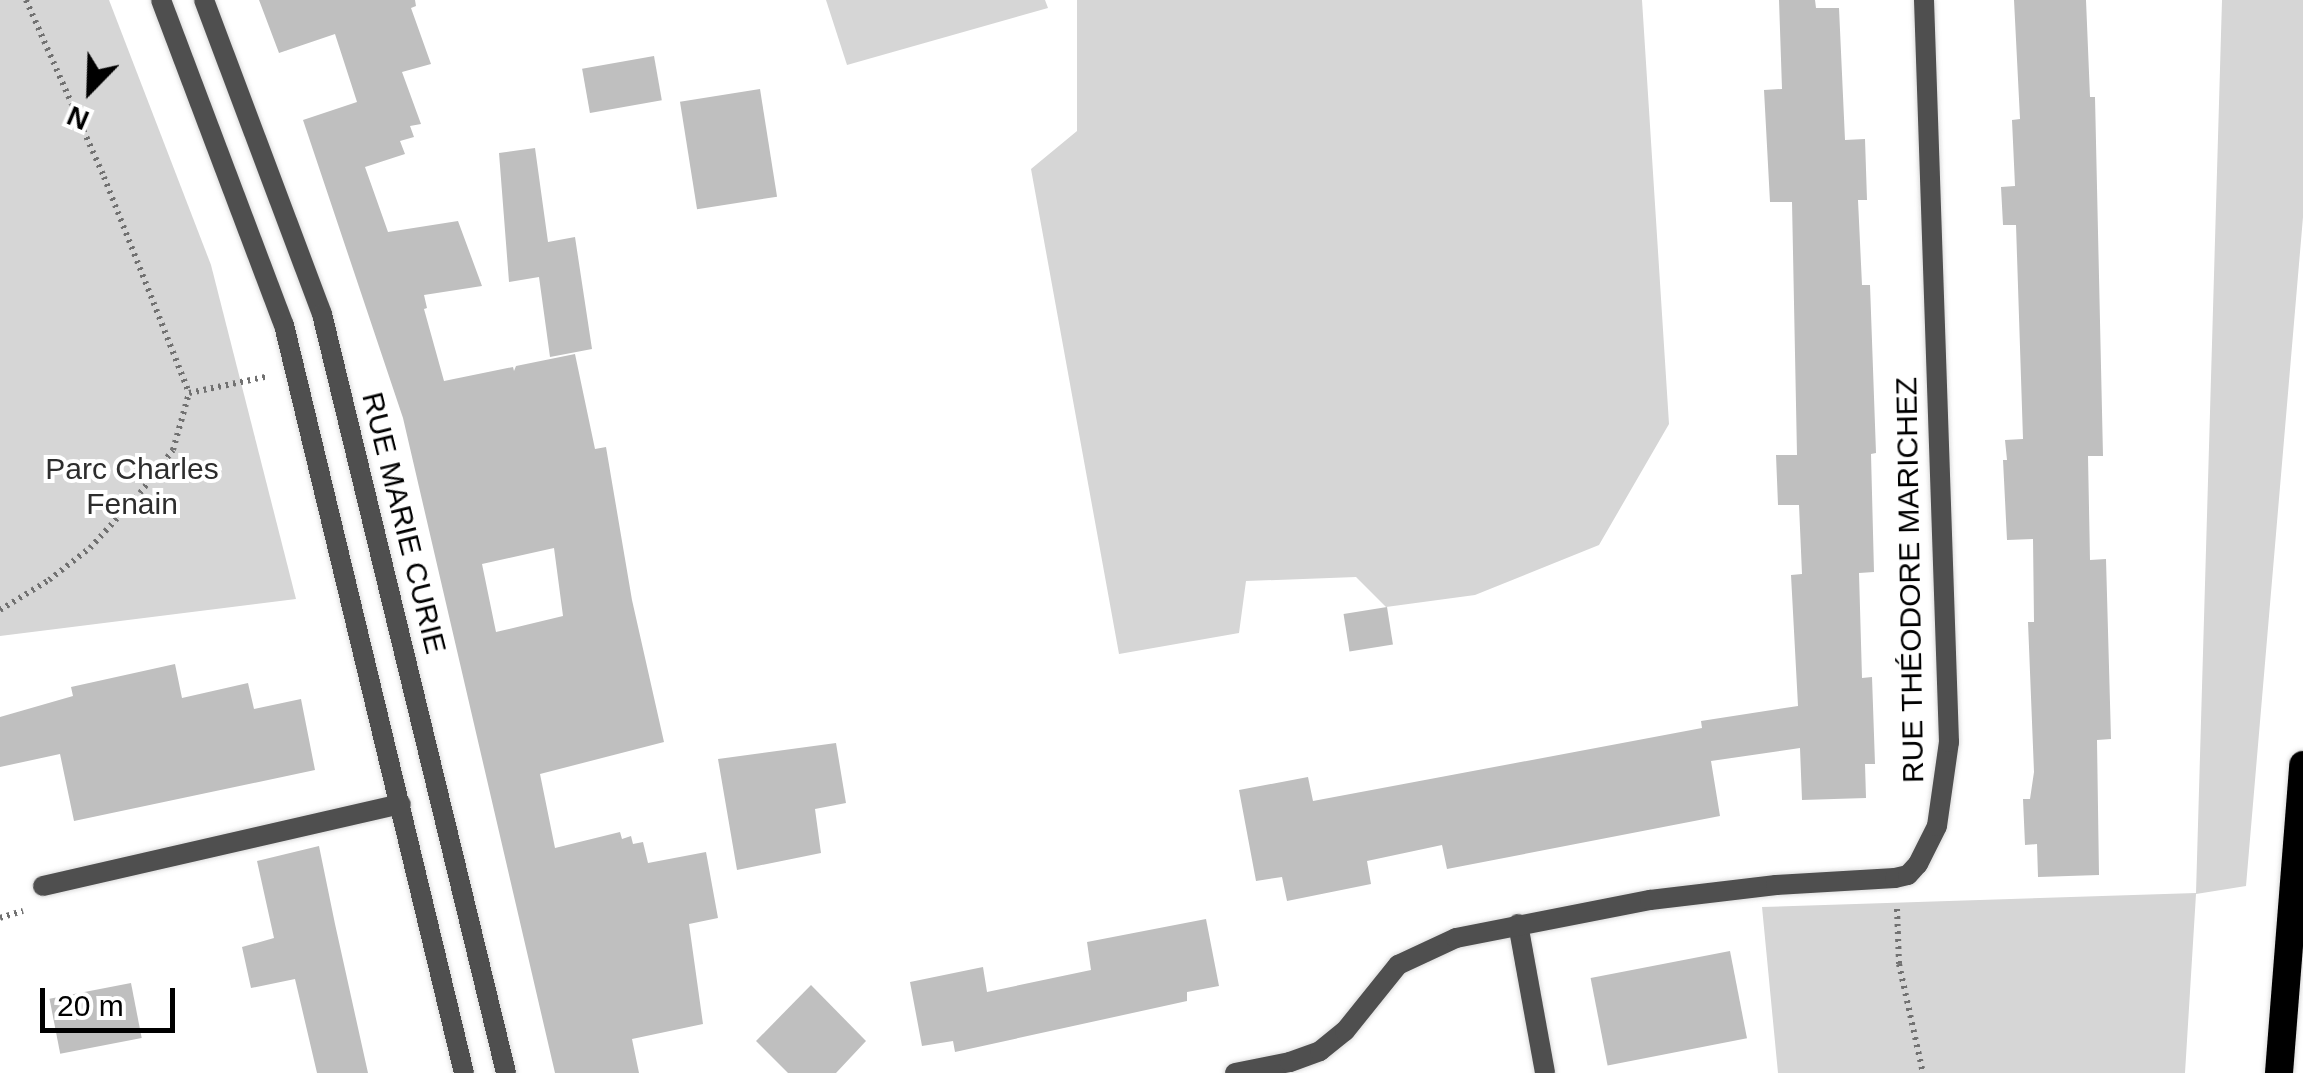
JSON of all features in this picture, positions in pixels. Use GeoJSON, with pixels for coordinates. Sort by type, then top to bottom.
{"type":"FeatureCollection","features":[{"type":"Feature","properties":{"kind":"highway"},"geometry":{"type":"LineString","coordinates":[[2279,1073],[2303,764]]}},
{"type":"Feature","properties":{"kind":"street"},"geometry":{"type":"LineString","coordinates":[[161,0],[284,324],[464,1073]]}},
{"type":"Feature","properties":{"kind":"street","name":"RUE MARIE CURIE"},"geometry":{"type":"LineString","coordinates":[[204,0],[322,314],[506,1073]]}},
{"type":"Feature","properties":{"kind":"street","name":"RUE THÉODORE MARICHEZ"},"geometry":{"type":"LineString","coordinates":[[1895,878],[1908,875],[1918,864],[1937,826],[1949,742],[1924,0]]}},
{"type":"Feature","properties":{"kind":"street"},"geometry":{"type":"LineString","coordinates":[[43,886],[401,804]]}},
{"type":"Feature","properties":{"kind":"street"},"geometry":{"type":"LineString","coordinates":[[1235,1073],[1290,1062],[1320,1050],[1345,1031],[1398,965],[1427,949],[1518,924],[1718,890],[1895,878]]}},
{"type":"Feature","properties":{"kind":"street"},"geometry":{"type":"LineString","coordinates":[[1518,924],[1545,1073]]}},
{"type":"Feature","properties":{"kind":"path"},"geometry":{"type":"LineString","coordinates":[[0,610],[49,580],[90,548],[140,492],[173,450],[189,393],[104,176],[26,0]]}},
{"type":"Feature","properties":{"kind":"path"},"geometry":{"type":"LineString","coordinates":[[189,393],[274,375]]}},
{"type":"Feature","properties":{"kind":"path"},"geometry":{"type":"LineString","coordinates":[[1895,878],[1900,964],[1923,1073]]}},
{"type":"Feature","properties":{"kind":"green space","name":"Parc Charles Fenain"},"geometry":{"type":"Polygon","coordinates":[[[0,0],[109,0],[211,265],[296,599],[0,636],[0,0]]]}},
{"type":"Feature","properties":{"kind":"green space"},"geometry":{"type":"Polygon","coordinates":[[[826,0],[1045,0],[1048,8],[847,65],[826,0]]]}},
{"type":"Feature","properties":{"kind":"green space"},"geometry":{"type":"Polygon","coordinates":[[[1077,0],[1642,0],[1669,424],[1599,545],[1475,595],[1386,607],[1356,577],[1246,581],[1239,633],[1119,654],[1031,169],[1077,131],[1077,0]]]}},
{"type":"Feature","properties":{"kind":"green space"},"geometry":{"type":"Polygon","coordinates":[[[2222,0],[2303,0],[2303,217],[2246,886],[2196,894],[2185,1073],[1778,1073],[1762,907],[2196,893],[2222,0]]]}},
{"type":"Feature","properties":{"kind":"building"},"geometry":{"type":"Polygon","coordinates":[[[259,0],[415,0],[416,6],[411,8],[431,64],[402,72],[421,124],[410,126],[414,137],[400,141],[405,154],[365,167],[388,232],[458,221],[482,286],[424,295],[424,309],[444,381],[513,367],[514,371],[516,366],[575,354],[595,449],[606,447],[632,600],[664,742],[540,774],[555,848],[620,832],[622,839],[631,836],[633,844],[643,842],[648,863],[706,852],[718,918],[689,924],[703,1024],[632,1039],[639,1073],[555,1073],[403,418],[303,120],[357,102],[335,34],[279,53],[259,0]],[[554,548],[482,564],[496,632],[563,616],[554,548]]]}},
{"type":"Feature","properties":{"kind":"building"},"geometry":{"type":"Polygon","coordinates":[[[1779,0],[1815,0],[1816,8],[1839,8],[1845,140],[1865,139],[1867,200],[1858,200],[1862,285],[1870,285],[1876,453],[1871,454],[1874,572],[1859,573],[1862,678],[1872,677],[1875,764],[1865,764],[1866,798],[1802,800],[1800,748],[1711,761],[1720,816],[1447,869],[1442,845],[1367,861],[1371,884],[1287,901],[1282,877],[1256,881],[1239,790],[1308,777],[1313,801],[1702,728],[1701,721],[1798,706],[1791,575],[1802,574],[1799,505],[1778,505],[1776,455],[1797,455],[1792,202],[1770,202],[1764,90],[1782,89],[1779,0]]]}},
{"type":"Feature","properties":{"kind":"building"},"geometry":{"type":"Polygon","coordinates":[[[2014,0],[2086,0],[2090,97],[2095,97],[2103,456],[2088,456],[2090,560],[2106,559],[2111,739],[2097,740],[2099,875],[2038,877],[2037,844],[2025,845],[2023,799],[2030,799],[2034,772],[2028,622],[2034,622],[2033,539],[2007,540],[2003,460],[2007,460],[2005,440],[2023,439],[2016,225],[2003,225],[2001,187],[2015,186],[2012,120],[2020,119],[2014,0]]]}},
{"type":"Feature","properties":{"kind":"building"},"geometry":{"type":"Polygon","coordinates":[[[654,56],[662,100],[590,113],[582,69],[654,56]]]}},
{"type":"Feature","properties":{"kind":"building"},"geometry":{"type":"Polygon","coordinates":[[[760,89],[777,197],[697,209],[680,102],[760,89]]]}},
{"type":"Feature","properties":{"kind":"building"},"geometry":{"type":"Polygon","coordinates":[[[535,148],[548,242],[575,237],[592,349],[550,357],[539,277],[509,282],[499,153],[535,148]]]}},
{"type":"Feature","properties":{"kind":"building"},"geometry":{"type":"Polygon","coordinates":[[[1387,607],[1393,645],[1349,651],[1344,614],[1387,607]]]}},
{"type":"Feature","properties":{"kind":"building"},"geometry":{"type":"Polygon","coordinates":[[[175,664],[182,698],[248,683],[254,709],[301,699],[315,770],[74,821],[60,754],[0,767],[0,717],[73,696],[71,687],[175,664]]]}},
{"type":"Feature","properties":{"kind":"building"},"geometry":{"type":"Polygon","coordinates":[[[836,743],[846,803],[815,809],[821,853],[737,870],[718,759],[836,743]]]}},
{"type":"Feature","properties":{"kind":"building"},"geometry":{"type":"Polygon","coordinates":[[[319,846],[368,1073],[317,1073],[295,979],[251,988],[242,947],[274,938],[257,861],[319,846]]]}},
{"type":"Feature","properties":{"kind":"building"},"geometry":{"type":"Polygon","coordinates":[[[1206,919],[1219,986],[1187,992],[1187,1001],[955,1052],[953,1041],[922,1046],[910,982],[983,967],[987,992],[1091,970],[1087,942],[1206,919]]]}},
{"type":"Feature","properties":{"kind":"building"},"geometry":{"type":"Polygon","coordinates":[[[1730,951],[1747,1038],[1608,1065],[1591,978],[1730,951]]]}},
{"type":"Feature","properties":{"kind":"building"},"geometry":{"type":"Polygon","coordinates":[[[131,983],[142,1038],[60,1054],[50,999],[131,983]]]}},
{"type":"Feature","properties":{"kind":"building"},"geometry":{"type":"Polygon","coordinates":[[[811,985],[866,1041],[836,1073],[788,1073],[756,1041],[811,985]]]}}]}
